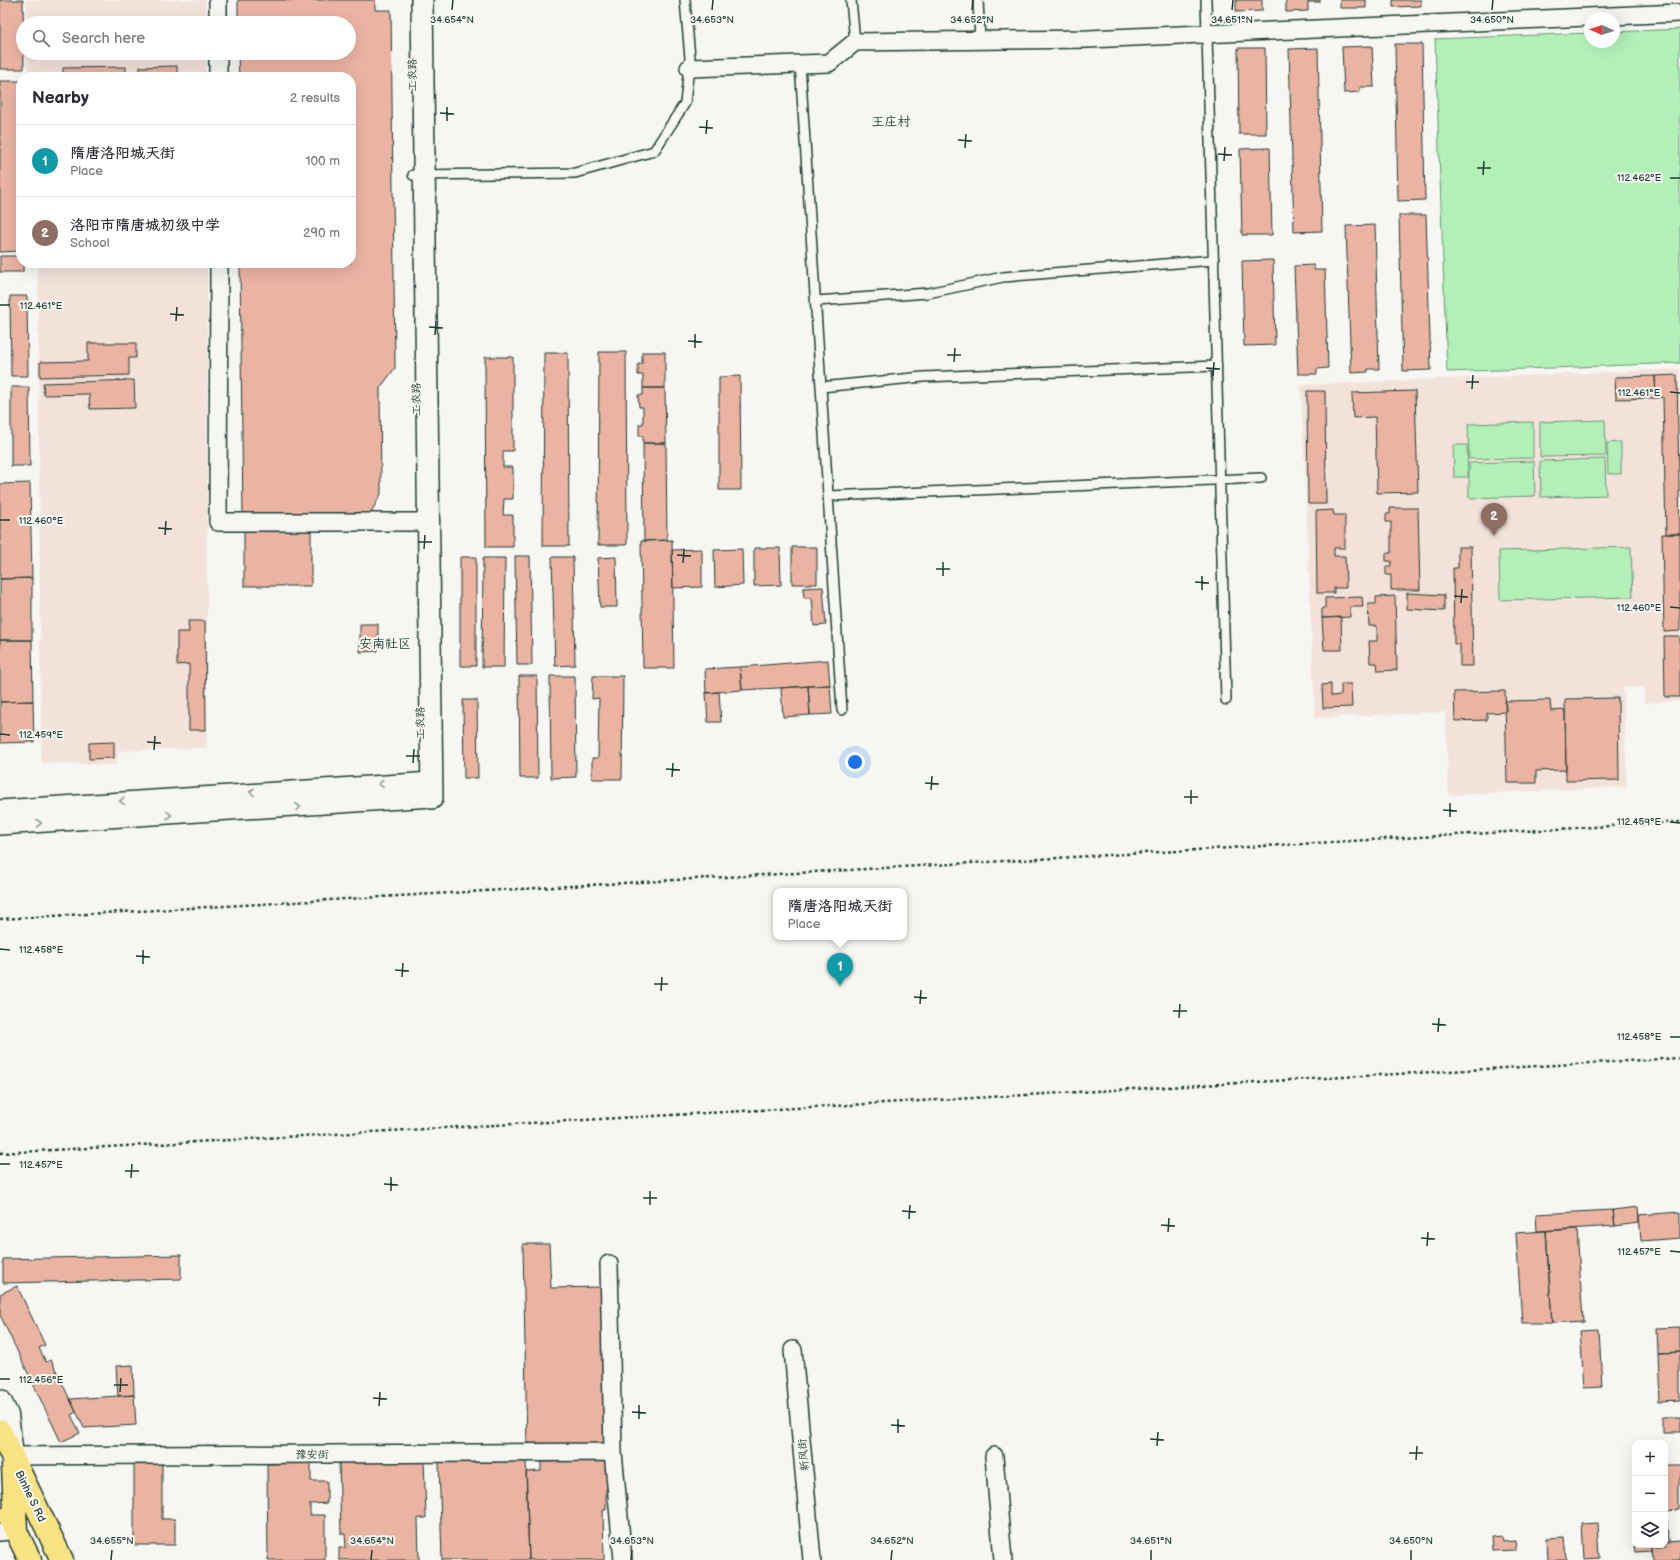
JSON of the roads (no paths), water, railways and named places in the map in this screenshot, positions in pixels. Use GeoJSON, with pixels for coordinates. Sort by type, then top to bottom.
{"type":"FeatureCollection","features":[{"type":"Feature","properties":{"kind":"main road"},"geometry":{"type":"LineString","coordinates":[[0,1401],[7,1415],[12,1456],[8,1531]]}},
{"type":"Feature","properties":{"kind":"main road","name":"Binhe S Rd"},"geometry":{"type":"LineString","coordinates":[[0,1431],[62,1560]]}},
{"type":"Feature","properties":{"kind":"main road"},"geometry":{"type":"LineString","coordinates":[[0,1498],[8,1531],[30,1560]]}},
{"type":"Feature","properties":{"kind":"street"},"geometry":{"type":"LineString","coordinates":[[218,0],[218,16]]}},
{"type":"Feature","properties":{"kind":"street","name":"工农路"},"geometry":{"type":"LineString","coordinates":[[411,0],[419,175]]}},
{"type":"Feature","properties":{"kind":"street","name":"工农路"},"geometry":{"type":"LineString","coordinates":[[422,0],[419,175],[426,790]]}},
{"type":"Feature","properties":{"kind":"street"},"geometry":{"type":"LineString","coordinates":[[688,68],[829,63],[855,42],[1088,39],[1680,13]]}},
{"type":"Feature","properties":{"kind":"street"},"geometry":{"type":"LineString","coordinates":[[218,60],[218,72]]}},
{"type":"Feature","properties":{"kind":"street"},"geometry":{"type":"LineString","coordinates":[[219,268],[218,522],[423,522]]}},
{"type":"Feature","properties":{"kind":"street"},"geometry":{"type":"LineString","coordinates":[[0,809],[426,790]]}},
{"type":"Feature","properties":{"kind":"street"},"geometry":{"type":"LineString","coordinates":[[0,826],[426,790]]}},
{"type":"Feature","properties":{"kind":"street"},"geometry":{"type":"LineString","coordinates":[[609,1264],[613,1452],[623,1560]]}},
{"type":"Feature","properties":{"kind":"street","name":"新风街"},"geometry":{"type":"LineString","coordinates":[[793,1350],[812,1560]]}},
{"type":"Feature","properties":{"kind":"street","name":"豫安街"},"geometry":{"type":"LineString","coordinates":[[12,1456],[613,1452]]}},
{"type":"Feature","properties":{"kind":"street"},"geometry":{"type":"LineString","coordinates":[[994,1456],[1003,1560]]}},
{"type":"Feature","properties":{"kind":"lane"},"geometry":{"type":"LineString","coordinates":[[419,175],[576,173],[654,151],[685,103],[690,58],[685,0]]}},
{"type":"Feature","properties":{"kind":"lane"},"geometry":{"type":"LineString","coordinates":[[851,0],[855,42]]}},
{"type":"Feature","properties":{"kind":"lane"},"geometry":{"type":"LineString","coordinates":[[978,0],[980,40]]}},
{"type":"Feature","properties":{"kind":"lane"},"geometry":{"type":"LineString","coordinates":[[1206,0],[1226,700]]}},
{"type":"Feature","properties":{"kind":"lane"},"geometry":{"type":"LineString","coordinates":[[800,64],[842,710]]}},
{"type":"Feature","properties":{"kind":"lane"},"geometry":{"type":"LineString","coordinates":[[816,301],[928,293],[1004,277],[1214,260]]}},
{"type":"Feature","properties":{"kind":"lane"},"geometry":{"type":"LineString","coordinates":[[821,387],[923,377],[1217,366]]}},
{"type":"Feature","properties":{"kind":"lane"},"geometry":{"type":"LineString","coordinates":[[828,496],[1261,478]]}},
{"type":"Feature","properties":{"kind":"place","name":"洛阳市隋唐城初级中学"},"geometry":{"type":"Point","coordinates":[1494,536]}},
{"type":"Feature","properties":{"kind":"place","name":"隋唐洛阳城天街"},"geometry":{"type":"Point","coordinates":[840,986]}},
{"type":"Feature","properties":{"kind":"district","name":"王庄村"},"geometry":{"type":"Point","coordinates":[891,121]}},
{"type":"Feature","properties":{"kind":"district","name":"安南社区"},"geometry":{"type":"Point","coordinates":[385,643]}}]}
